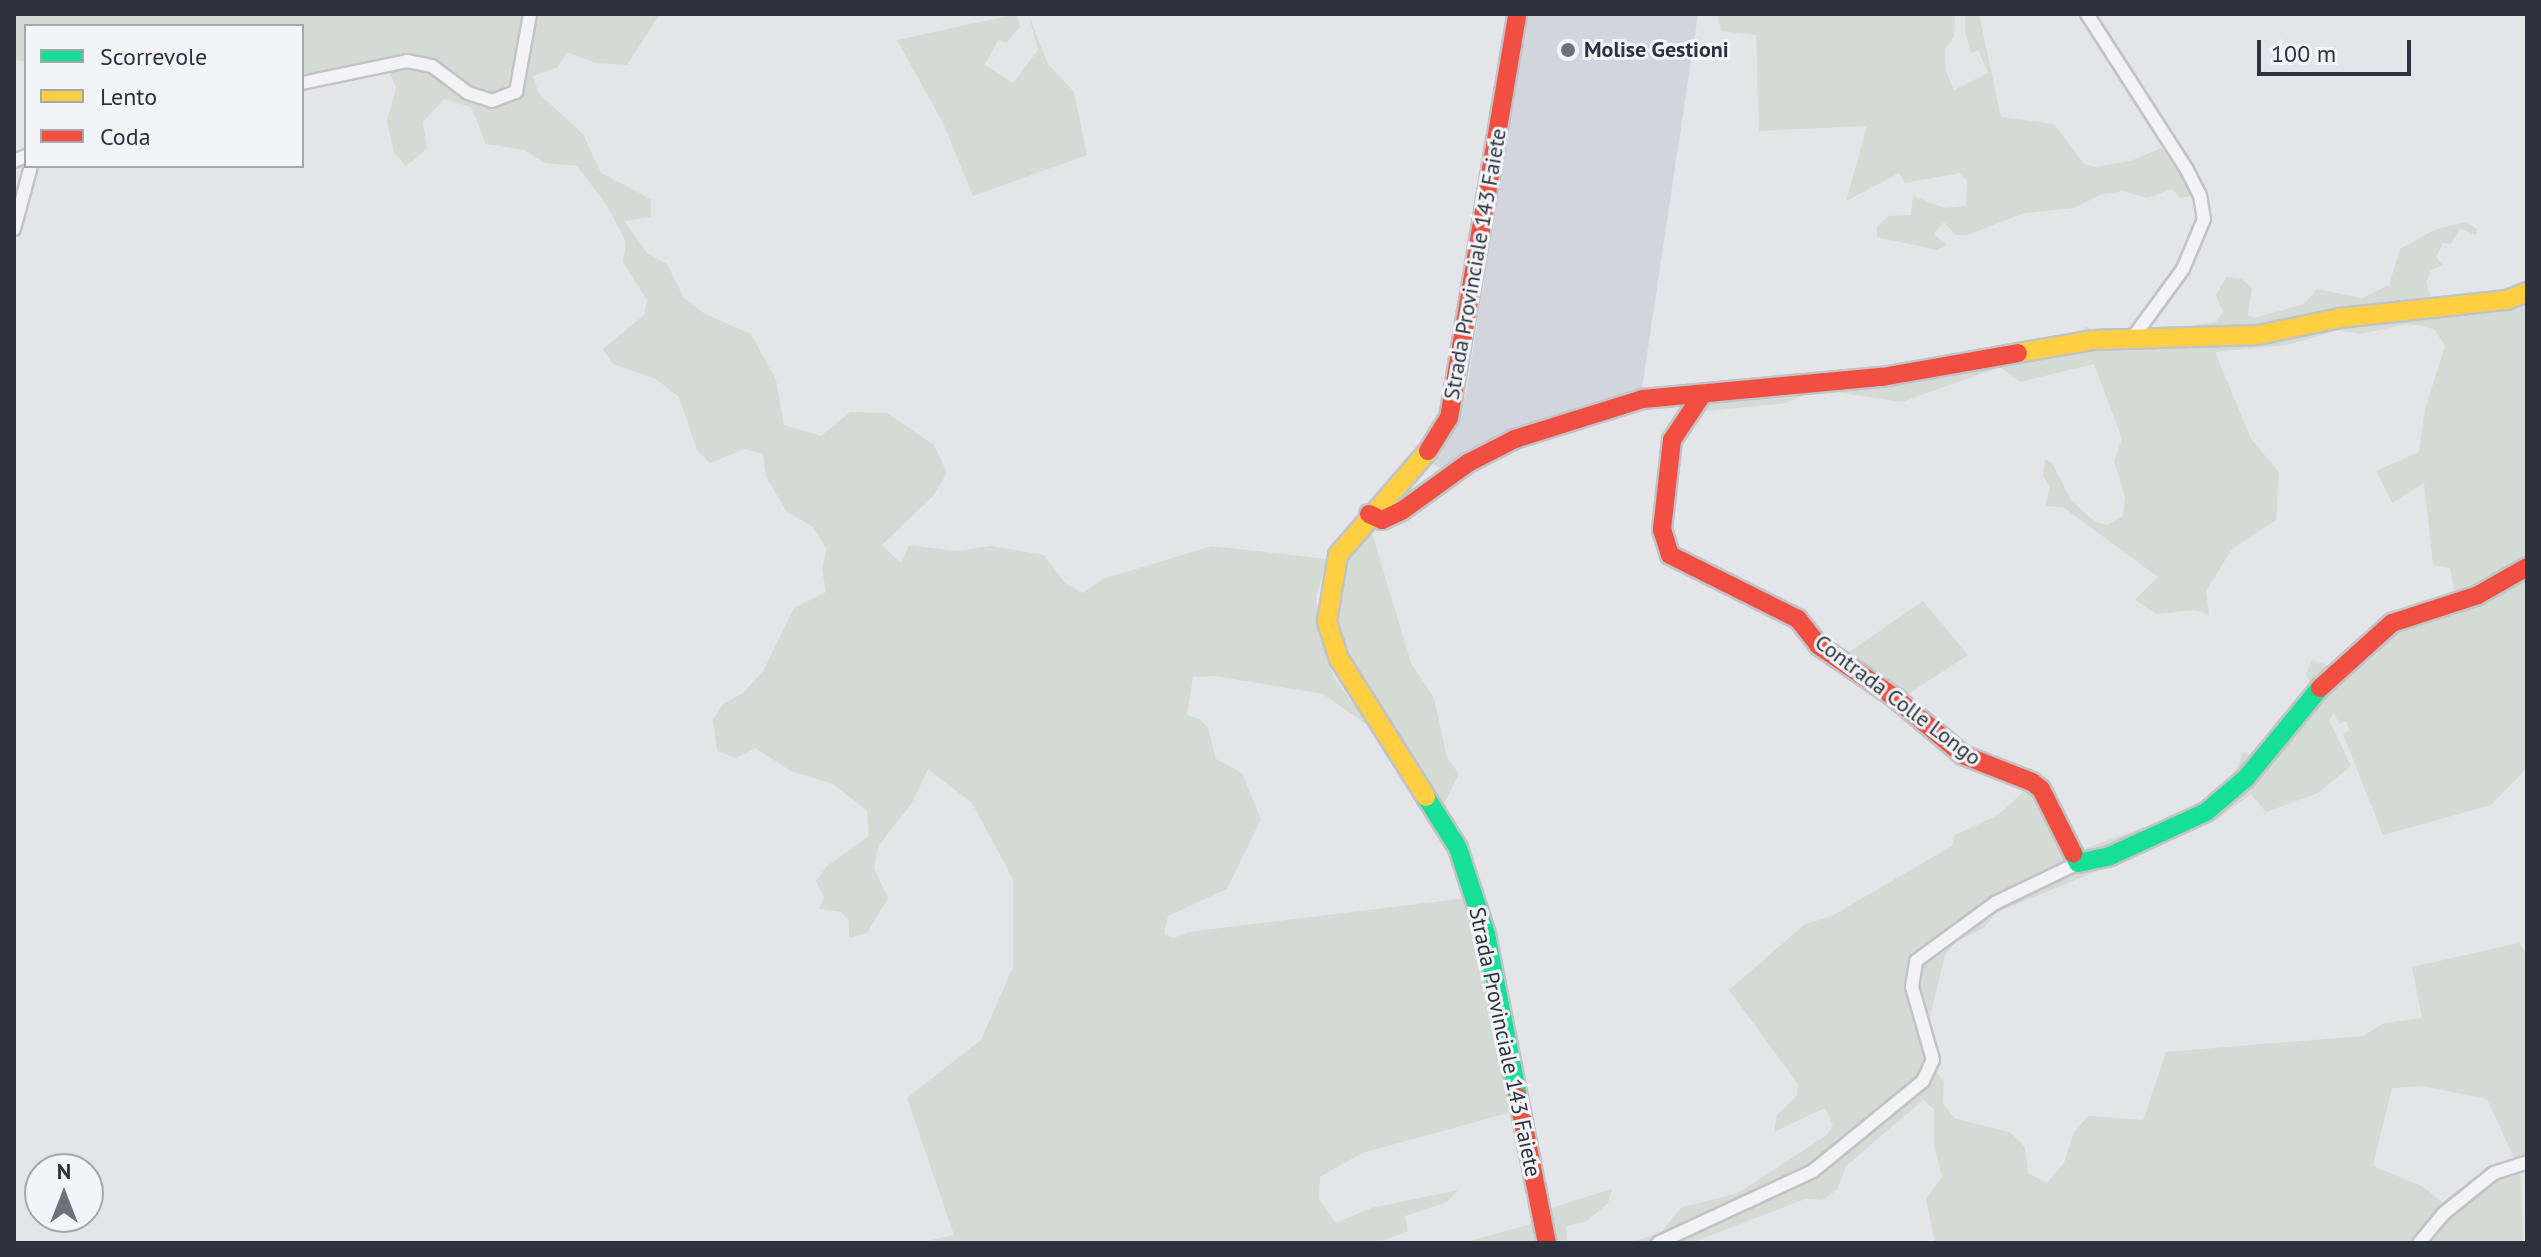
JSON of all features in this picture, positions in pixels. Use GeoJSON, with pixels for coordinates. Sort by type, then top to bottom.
{"type":"FeatureCollection","features":[{"type":"Feature","properties":{"kind":"street"},"geometry":{"type":"LineString","coordinates":[[304,83],[407,61],[432,66],[468,93],[492,101],[516,92],[530,14]]}},
{"type":"Feature","properties":{"kind":"street","name":"Strada Provinciale 143 Faiete"},"geometry":{"type":"LineString","coordinates":[[1517,14],[1449,418],[1433,445],[1369,514],[1338,555],[1328,601],[1328,632],[1339,659],[1458,848],[1486,934],[1547,1243]]}},
{"type":"Feature","properties":{"kind":"street"},"geometry":{"type":"LineString","coordinates":[[2087,14],[2187,170],[2200,195],[2204,219],[2183,269],[2134,336]]}},
{"type":"Feature","properties":{"kind":"street"},"geometry":{"type":"LineString","coordinates":[[14,229],[30,168]]}},
{"type":"Feature","properties":{"kind":"street"},"geometry":{"type":"LineString","coordinates":[[1369,514],[1382,520],[1396,513],[1489,450],[1536,430],[1643,399],[1773,390],[1839,377],[1882,377],[2134,336],[2258,335],[2340,318],[2507,300],[2527,292]]}},
{"type":"Feature","properties":{"kind":"street","name":"Contrada Colle Longo"},"geometry":{"type":"LineString","coordinates":[[1702,395],[1672,440],[1662,529],[1670,555],[1798,619],[1818,645],[1894,697],[1963,755],[2032,782],[2078,863]]}},
{"type":"Feature","properties":{"kind":"street"},"geometry":{"type":"LineString","coordinates":[[1658,1243],[1813,1171],[1923,1081],[1933,1060],[1912,987],[1916,961],[1995,903],[2078,863],[2110,856],[2206,812],[2246,778],[2302,704],[2392,623],[2478,595],[2527,567]]}},
{"type":"Feature","properties":{"kind":"street"},"geometry":{"type":"LineString","coordinates":[[2419,1243],[2443,1214],[2494,1173],[2527,1162]]}},
{"type":"Feature","properties":{"kind":"shaded area"},"geometry":{"type":"Polygon","coordinates":[[[660,14],[627,65],[596,63],[567,52],[558,67],[533,76],[539,94],[583,134],[601,173],[651,199],[651,217],[624,221],[648,254],[667,264],[684,298],[705,314],[751,334],[776,380],[784,425],[821,436],[850,412],[887,413],[934,445],[947,473],[933,496],[882,545],[901,563],[909,545],[956,551],[991,546],[1044,555],[1065,583],[1083,593],[1103,579],[1212,546],[1327,559],[1316,598],[1321,639],[1334,677],[1370,727],[1323,694],[1214,676],[1193,677],[1187,715],[1200,719],[1208,728],[1216,759],[1242,773],[1261,819],[1227,889],[1168,916],[1164,934],[1174,938],[1188,932],[1466,898],[1483,959],[1512,1112],[1362,1153],[1320,1177],[1319,1199],[1336,1223],[1371,1208],[1458,1190],[1447,1202],[1405,1216],[1408,1231],[1377,1243],[918,1243],[954,1235],[907,1098],[981,1040],[1013,967],[1013,879],[972,803],[928,769],[912,803],[879,845],[874,868],[888,898],[867,933],[849,938],[849,921],[841,912],[819,909],[824,897],[816,881],[827,866],[869,836],[867,811],[833,784],[791,771],[755,748],[736,758],[717,751],[713,720],[722,705],[743,693],[763,671],[794,608],[826,592],[822,569],[827,549],[812,526],[787,512],[766,477],[763,454],[744,449],[710,463],[697,450],[679,397],[656,379],[613,364],[603,349],[644,315],[647,300],[623,262],[626,242],[606,204],[577,166],[545,163],[524,150],[486,144],[471,107],[444,99],[423,122],[427,149],[406,166],[394,153],[387,121],[396,88],[384,59],[304,79],[304,24],[24,24],[24,62],[14,60],[14,16],[660,14]]]}},
{"type":"Feature","properties":{"kind":"shaded area"},"geometry":{"type":"Polygon","coordinates":[[[1017,14],[1020,27],[1006,43],[998,40],[985,65],[1013,83],[1038,50],[1029,16],[1048,64],[1074,92],[1087,155],[973,196],[943,123],[897,40],[1017,14]]]}},
{"type":"Feature","properties":{"kind":"shaded area"},"geometry":{"type":"Polygon","coordinates":[[[1527,14],[1698,14],[1642,388],[1541,420],[1481,446],[1447,471],[1430,463],[1451,433],[1466,393],[1527,14]]]}},
{"type":"Feature","properties":{"kind":"shaded area"},"geometry":{"type":"Polygon","coordinates":[[[1717,14],[1955,14],[1954,36],[1945,50],[1946,71],[1954,90],[1988,73],[1978,50],[1971,53],[1965,31],[1965,14],[1979,14],[2001,117],[2054,124],[2084,164],[2094,167],[2131,161],[2161,148],[2195,195],[2181,198],[2172,189],[2147,198],[2123,191],[2100,195],[2074,208],[2024,213],[1967,235],[1955,235],[1944,222],[1934,234],[1946,245],[1937,250],[1877,237],[1877,226],[1889,216],[1911,215],[1913,196],[1945,208],[1966,206],[1967,181],[1960,173],[1905,183],[1899,173],[1846,201],[1867,126],[1759,131],[1756,35],[1721,31],[1717,14]]]}},
{"type":"Feature","properties":{"kind":"shaded area"},"geometry":{"type":"Polygon","coordinates":[[[2466,222],[2477,229],[2476,235],[2460,228],[2451,244],[2443,243],[2436,257],[2443,265],[2431,270],[2426,282],[2432,300],[2527,298],[2527,561],[2455,596],[2450,568],[2433,565],[2424,483],[2392,503],[2376,471],[2419,452],[2425,409],[2445,346],[2435,330],[2424,326],[2406,324],[2361,334],[2339,330],[2287,345],[2215,352],[2251,439],[2279,472],[2276,520],[2232,549],[2206,591],[2209,615],[2196,610],[2156,614],[2135,600],[2158,577],[2063,507],[2045,506],[2050,487],[2043,476],[2045,459],[2052,463],[2071,500],[2095,522],[2107,525],[2123,516],[2125,497],[2114,461],[2122,439],[2094,364],[2020,382],[2000,367],[1902,402],[1828,391],[1809,393],[1787,403],[1706,411],[1704,404],[1731,385],[1888,371],[2078,336],[2086,326],[2093,332],[2149,332],[2216,322],[2223,312],[2216,295],[2226,277],[2242,279],[2252,288],[2248,315],[2254,318],[2304,304],[2317,289],[2362,298],[2389,285],[2400,249],[2434,230],[2466,222]]]}},
{"type":"Feature","properties":{"kind":"shaded area"},"geometry":{"type":"Polygon","coordinates":[[[1371,530],[1411,663],[1434,698],[1447,757],[1459,774],[1444,804],[1348,662],[1336,633],[1335,599],[1342,568],[1355,543],[1371,530]]]}},
{"type":"Feature","properties":{"kind":"shaded area"},"geometry":{"type":"Polygon","coordinates":[[[2527,576],[2527,768],[2491,805],[2383,835],[2343,734],[2349,730],[2346,721],[2339,724],[2334,713],[2329,720],[2351,766],[2318,793],[2266,812],[2251,794],[2217,820],[2179,831],[2129,858],[1995,913],[1984,928],[1955,942],[1945,955],[1928,1025],[1934,1069],[1944,1082],[1943,1103],[1954,1118],[2010,1132],[2025,1147],[2028,1173],[2047,1183],[2064,1163],[2074,1132],[2088,1116],[2143,1120],[2166,1052],[2363,1036],[2384,1023],[2422,1018],[2412,967],[2519,943],[2527,955],[2527,1157],[2514,1158],[2487,1099],[2422,1086],[2392,1088],[2373,1166],[2422,1186],[2446,1205],[2414,1243],[1935,1243],[1926,1199],[1942,1177],[1934,1146],[1934,1109],[1923,1100],[1846,1166],[1837,1190],[1822,1200],[1805,1199],[1691,1243],[1630,1243],[1661,1232],[1682,1207],[1738,1193],[1827,1135],[1833,1125],[1825,1108],[1774,1132],[1777,1115],[1797,1095],[1798,1084],[1729,990],[1805,924],[1830,917],[1952,846],[1955,835],[1998,815],[2030,786],[2081,850],[2195,809],[2232,780],[2243,752],[2255,757],[2311,685],[2306,674],[2312,660],[2330,666],[2340,663],[2396,626],[2527,576]]]}},
{"type":"Feature","properties":{"kind":"shaded area"},"geometry":{"type":"Polygon","coordinates":[[[1923,601],[1968,655],[1902,698],[1845,655],[1923,601]]]}},
{"type":"Feature","properties":{"kind":"shaded area"},"geometry":{"type":"Polygon","coordinates":[[[2520,1168],[2523,1243],[2423,1243],[2493,1177],[2520,1168]]]}},
{"type":"Feature","properties":{"kind":"shaded area"},"geometry":{"type":"Polygon","coordinates":[[[1612,1189],[1608,1203],[1587,1221],[1566,1226],[1567,1243],[1557,1243],[1548,1209],[1612,1189]]]}},
{"type":"Feature","properties":{"kind":"shaded area"},"geometry":{"type":"Polygon","coordinates":[[[1535,1223],[1539,1243],[1462,1243],[1535,1223]]]}},
{"type":"Feature","properties":{"kind":"traffic: fast"},"geometry":{"type":"LineString","coordinates":[[2073,853],[2078,863],[2110,856],[2206,812],[2246,778],[2320,688]]}},
{"type":"Feature","properties":{"kind":"traffic: fast"},"geometry":{"type":"LineString","coordinates":[[1426,797],[1458,848],[1486,934],[1518,1097]]}},
{"type":"Feature","properties":{"kind":"traffic: slow"},"geometry":{"type":"LineString","coordinates":[[2018,353],[2093,340],[2258,335],[2340,318],[2507,300],[2527,292]]}},
{"type":"Feature","properties":{"kind":"traffic: slow"},"geometry":{"type":"LineString","coordinates":[[1426,797],[1339,659],[1327,621],[1338,555],[1428,451]]}},
{"type":"Feature","properties":{"kind":"traffic: jam"},"geometry":{"type":"LineString","coordinates":[[1428,451],[1449,418],[1517,14]]}},
{"type":"Feature","properties":{"kind":"traffic: jam"},"geometry":{"type":"LineString","coordinates":[[1369,514],[1382,520],[1403,510],[1468,463],[1515,439],[1643,399],[1882,377],[2018,353]]}},
{"type":"Feature","properties":{"kind":"traffic: jam"},"geometry":{"type":"LineString","coordinates":[[1702,395],[1672,440],[1662,529],[1670,555],[1798,619],[1818,645],[1894,697],[1963,755],[2032,782],[2041,789],[2073,853]]}},
{"type":"Feature","properties":{"kind":"traffic: jam"},"geometry":{"type":"LineString","coordinates":[[2320,688],[2392,623],[2478,595],[2527,567]]}},
{"type":"Feature","properties":{"kind":"traffic: jam"},"geometry":{"type":"LineString","coordinates":[[1518,1097],[1547,1243]]}},
{"type":"Feature","properties":{"kind":"place","name":"Molise Gestioni"},"geometry":{"type":"Point","coordinates":[1568,50]}}]}
